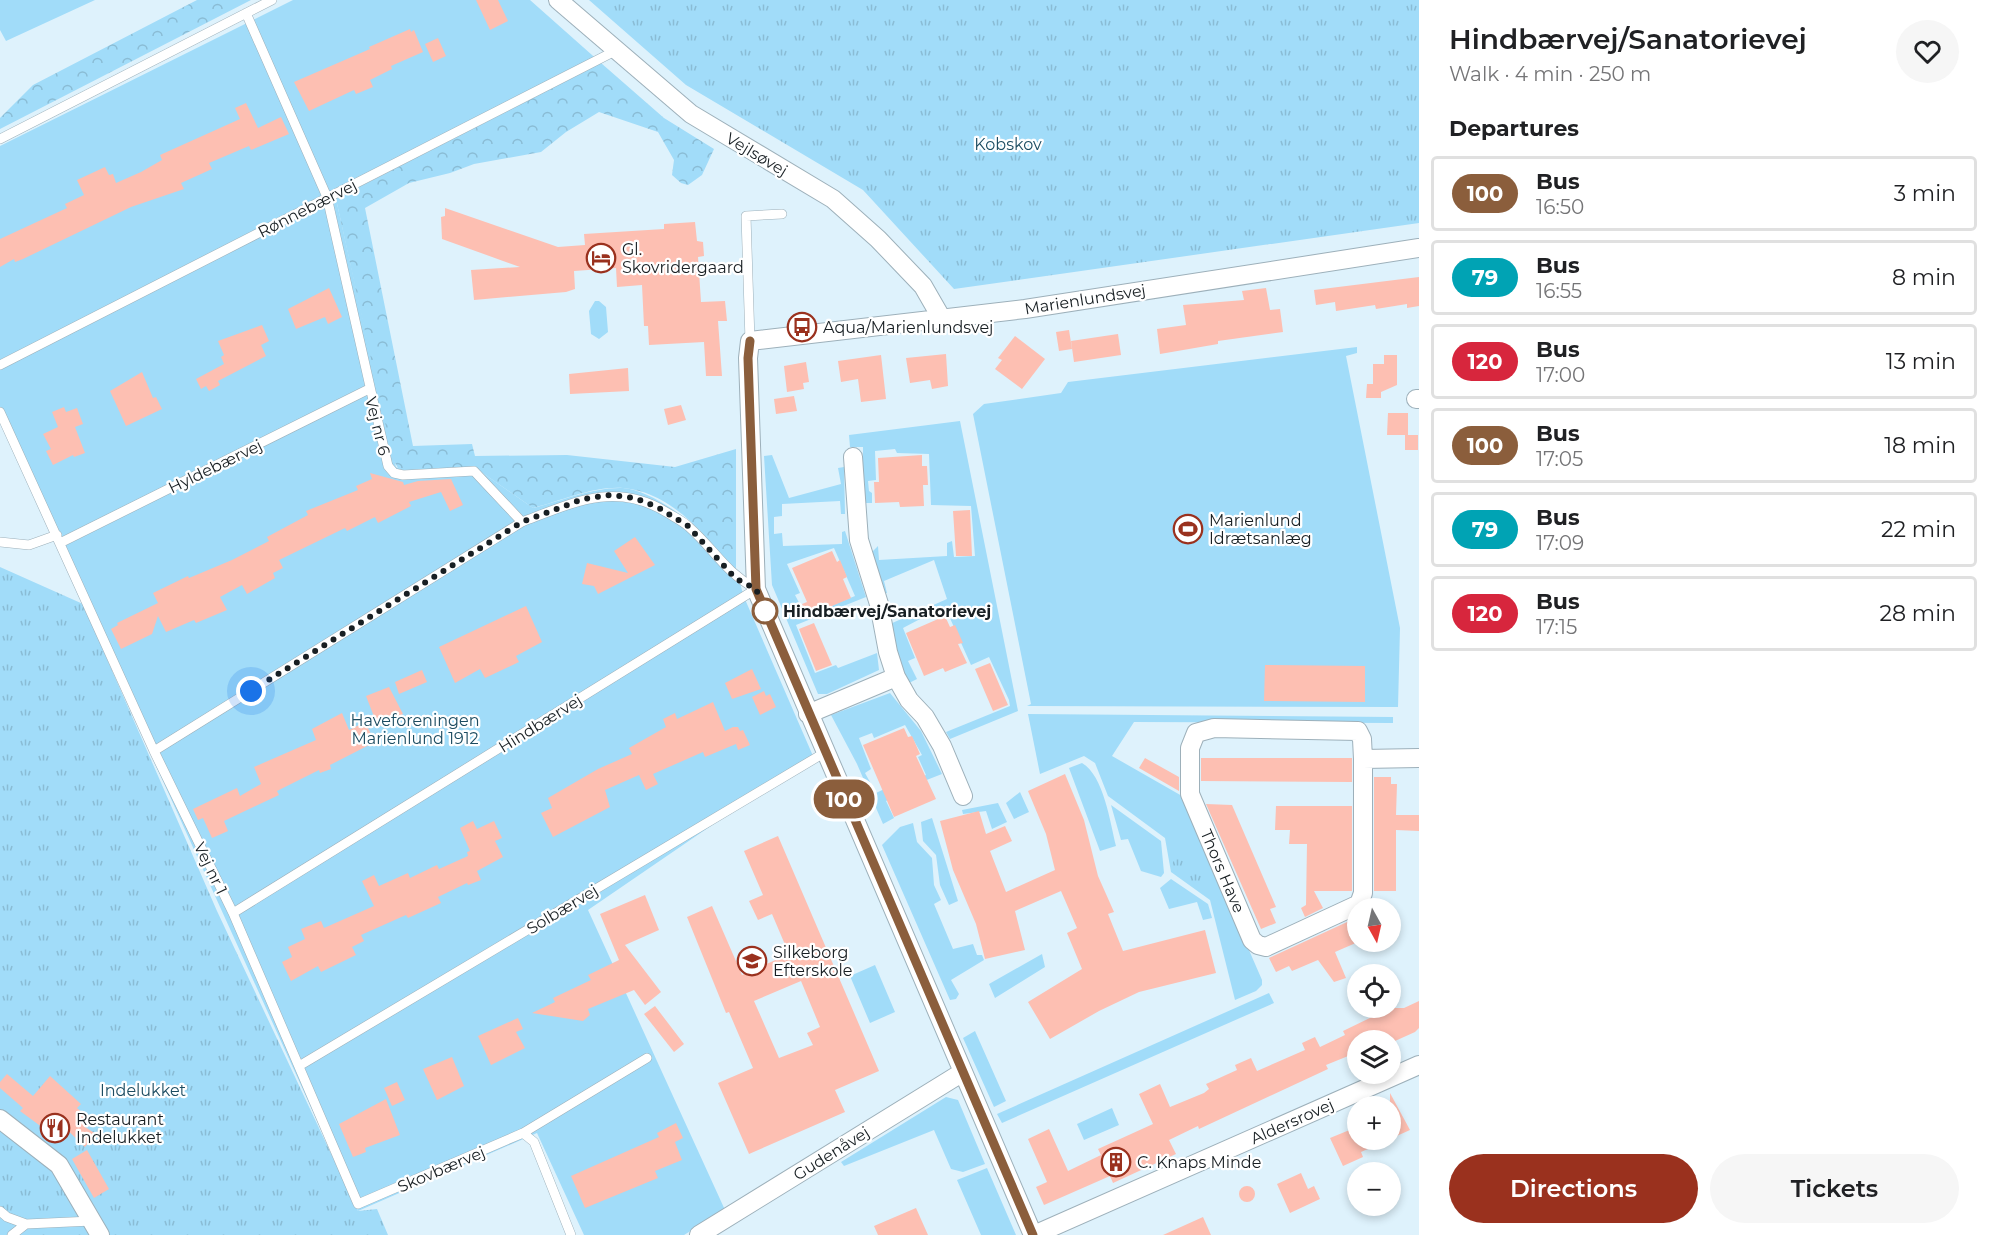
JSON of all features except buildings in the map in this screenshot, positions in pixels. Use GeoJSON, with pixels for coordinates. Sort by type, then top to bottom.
{"type":"FeatureCollection","features":[{"type":"Feature","properties":{"kind":"street","name":"Vejlsøvej"},"geometry":{"type":"LineString","coordinates":[[558,0],[690,114],[833,199],[878,239],[923,286],[942,319]]}},
{"type":"Feature","properties":{"kind":"street","name":"Marienlundsvej"},"geometry":{"type":"LineString","coordinates":[[750,341],[942,319],[1419,248]]}},
{"type":"Feature","properties":{"kind":"street"},"geometry":{"type":"LineString","coordinates":[[750,341],[748,358],[756,589],[824,753],[1033,1235]]}},
{"type":"Feature","properties":{"kind":"street"},"geometry":{"type":"LineString","coordinates":[[854,457],[859,540],[879,604],[881,625],[896,677],[942,746],[963,796]]}},
{"type":"Feature","properties":{"kind":"street"},"geometry":{"type":"LineString","coordinates":[[808,714],[896,677]]}},
{"type":"Feature","properties":{"kind":"street","name":"Thors Have"},"geometry":{"type":"LineString","coordinates":[[1214,728],[1358,731],[1362,739],[1363,759],[1363,893],[1359,904],[1266,946],[1258,945],[1252,940],[1190,794],[1190,748],[1196,733],[1214,728]]}},
{"type":"Feature","properties":{"kind":"street"},"geometry":{"type":"LineString","coordinates":[[1363,759],[1413,758]]}},
{"type":"Feature","properties":{"kind":"street","name":"Aldersrovej"},"geometry":{"type":"LineString","coordinates":[[1033,1235],[1419,1065]]}},
{"type":"Feature","properties":{"kind":"street","name":"Gudenåvej"},"geometry":{"type":"LineString","coordinates":[[699,1235],[963,1072]]}},
{"type":"Feature","properties":{"kind":"street"},"geometry":{"type":"LineString","coordinates":[[0,1119],[59,1165],[96,1228]]}},
{"type":"Feature","properties":{"kind":"lane"},"geometry":{"type":"LineString","coordinates":[[0,139],[272,0]]}},
{"type":"Feature","properties":{"kind":"lane","name":"Vej nr 6"},"geometry":{"type":"LineString","coordinates":[[246,13],[327,197],[388,466],[394,473],[403,475],[474,471],[522,522]]}},
{"type":"Feature","properties":{"kind":"lane","name":"Rønnebærvej"},"geometry":{"type":"LineString","coordinates":[[0,365],[615,51]]}},
{"type":"Feature","properties":{"kind":"lane"},"geometry":{"type":"LineString","coordinates":[[750,341],[746,216],[782,214]]}},
{"type":"Feature","properties":{"kind":"lane","name":"Hyldebærvej"},"geometry":{"type":"LineString","coordinates":[[0,542],[28,545],[58,539],[369,389]]}},
{"type":"Feature","properties":{"kind":"lane","name":"Vej nr 1"},"geometry":{"type":"LineString","coordinates":[[0,412],[154,751],[233,913],[358,1204]]}},
{"type":"Feature","properties":{"kind":"lane"},"geometry":{"type":"LineString","coordinates":[[154,751],[522,522],[583,499],[610,495],[635,498],[659,508],[688,526],[735,578],[756,589]]}},
{"type":"Feature","properties":{"kind":"lane","name":"Hindbærvej"},"geometry":{"type":"LineString","coordinates":[[233,913],[756,589]]}},
{"type":"Feature","properties":{"kind":"lane","name":"Solbærvej"},"geometry":{"type":"LineString","coordinates":[[299,1066],[824,753]]}},
{"type":"Feature","properties":{"kind":"lane","name":"Skovbærvej"},"geometry":{"type":"LineString","coordinates":[[358,1204],[523,1133],[646,1058]]}},
{"type":"Feature","properties":{"kind":"lane"},"geometry":{"type":"LineString","coordinates":[[523,1133],[534,1142],[571,1235]]}},
{"type":"Feature","properties":{"kind":"lane"},"geometry":{"type":"LineString","coordinates":[[0,1211],[7,1217],[26,1224],[96,1228]]}},
{"type":"Feature","properties":{"kind":"lane"},"geometry":{"type":"LineString","coordinates":[[12,1235],[26,1224]]}},
{"type":"Feature","properties":{"kind":"green space"},"geometry":{"type":"Polygon","coordinates":[[[0,0],[95,0],[6,41],[0,30],[0,0]]]}},
{"type":"Feature","properties":{"kind":"green space"},"geometry":{"type":"Polygon","coordinates":[[[197,0],[251,0],[0,129],[0,118],[33,85],[197,0]]]}},
{"type":"Feature","properties":{"kind":"green space","name":"Haveforeningen Marienlund 1912"},"geometry":{"type":"Polygon","coordinates":[[[293,0],[530,0],[601,63],[336,199],[396,467],[402,470],[477,469],[533,508],[612,488],[637,491],[670,507],[716,545],[736,571],[744,597],[813,756],[588,910],[725,1210],[684,1235],[584,1235],[537,1133],[358,1211],[64,563],[0,407],[0,146],[293,0]]]}},
{"type":"Feature","properties":{"kind":"green space","name":"Kobskov"},"geometry":{"type":"Polygon","coordinates":[[[589,0],[1419,0],[1419,223],[954,289],[863,190],[686,85],[589,0]]]}},
{"type":"Feature","properties":{"kind":"green space"},"geometry":{"type":"Polygon","coordinates":[[[601,63],[664,118],[714,149],[702,175],[688,185],[681,183],[672,175],[674,160],[658,132],[599,112],[566,132],[541,152],[474,164],[450,173],[409,183],[365,208],[413,446],[472,444],[475,456],[567,455],[675,467],[736,449],[736,571],[687,518],[673,507],[641,491],[623,488],[600,489],[533,508],[477,469],[399,470],[393,459],[336,199],[601,63]]]}},
{"type":"Feature","properties":{"kind":"green space"},"geometry":{"type":"Polygon","coordinates":[[[595,301],[599,301],[606,307],[608,332],[599,339],[591,334],[589,311],[595,301]]]}},
{"type":"Feature","properties":{"kind":"green space","name":"Marienlund Idrætsanlæg"},"geometry":{"type":"Polygon","coordinates":[[[1357,347],[1357,353],[1346,356],[1400,628],[1398,707],[1027,706],[1031,704],[973,414],[984,404],[1061,393],[1068,382],[1357,347]]]}},
{"type":"Feature","properties":{"kind":"green space"},"geometry":{"type":"Polygon","coordinates":[[[960,421],[1018,711],[950,739],[946,732],[1010,706],[1009,700],[989,657],[971,665],[949,616],[922,618],[903,628],[915,658],[908,661],[917,679],[909,683],[899,661],[890,624],[947,599],[934,560],[884,581],[887,593],[885,593],[871,553],[878,546],[879,560],[947,556],[947,543],[952,541],[954,557],[975,556],[971,506],[931,505],[929,454],[897,453],[895,449],[875,451],[876,480],[868,481],[872,503],[863,503],[863,447],[850,447],[849,435],[960,421]]]}},
{"type":"Feature","properties":{"kind":"green space"},"geometry":{"type":"Polygon","coordinates":[[[772,455],[789,498],[841,484],[838,468],[844,467],[845,514],[841,514],[840,501],[782,504],[782,516],[774,517],[774,534],[782,533],[783,546],[842,544],[842,532],[845,531],[866,597],[796,625],[815,673],[836,665],[838,668],[877,653],[879,670],[827,694],[818,694],[772,585],[764,456],[772,455]],[[834,548],[787,564],[800,593],[795,595],[806,616],[855,596],[834,548]]]}},
{"type":"Feature","properties":{"kind":"green space","name":"Indelukket"},"geometry":{"type":"Polygon","coordinates":[[[0,567],[83,604],[217,911],[358,1211],[377,1209],[388,1235],[0,1235],[0,567]]]}},
{"type":"Feature","properties":{"kind":"green space"},"geometry":{"type":"Polygon","coordinates":[[[890,693],[921,731],[942,774],[924,781],[909,782],[926,775],[918,757],[922,755],[905,725],[874,738],[872,733],[859,738],[871,769],[865,773],[876,793],[899,782],[906,791],[886,801],[894,818],[883,824],[857,764],[831,715],[890,693]]]}},
{"type":"Feature","properties":{"kind":"green space"},"geometry":{"type":"Polygon","coordinates":[[[1028,714],[1393,717],[1393,723],[1134,722],[1112,756],[1182,796],[1262,980],[1262,985],[1256,991],[1235,1000],[1210,900],[1171,872],[1165,838],[1108,796],[1095,763],[1084,756],[1040,774],[1028,714]]]}},
{"type":"Feature","properties":{"kind":"green space"},"geometry":{"type":"Polygon","coordinates":[[[1082,763],[1090,769],[1101,789],[1116,846],[1100,851],[1069,768],[1082,763]]]}},
{"type":"Feature","properties":{"kind":"green space"},"geometry":{"type":"Polygon","coordinates":[[[1020,792],[1029,812],[1014,819],[1006,803],[1020,792]]]}},
{"type":"Feature","properties":{"kind":"green space"},"geometry":{"type":"Polygon","coordinates":[[[998,803],[1007,822],[992,829],[986,811],[963,814],[962,810],[998,803]]]}},
{"type":"Feature","properties":{"kind":"green space"},"geometry":{"type":"Polygon","coordinates":[[[1111,805],[1161,841],[1164,873],[1161,877],[1141,871],[1128,839],[1121,840],[1111,805]]]}},
{"type":"Feature","properties":{"kind":"green space"},"geometry":{"type":"Polygon","coordinates":[[[932,818],[958,901],[949,905],[940,885],[936,855],[923,841],[921,822],[932,818]]]}},
{"type":"Feature","properties":{"kind":"green space"},"geometry":{"type":"Polygon","coordinates":[[[913,823],[917,842],[932,858],[934,885],[941,900],[934,904],[953,949],[973,944],[977,955],[982,955],[984,960],[951,980],[959,994],[956,999],[950,1000],[882,845],[900,827],[913,823]]]}},
{"type":"Feature","properties":{"kind":"green space"},"geometry":{"type":"Polygon","coordinates":[[[1184,855],[1194,860],[1206,884],[1204,888],[1185,879],[1174,868],[1172,864],[1176,857],[1184,855]]]}},
{"type":"Feature","properties":{"kind":"green space"},"geometry":{"type":"Polygon","coordinates":[[[1171,879],[1208,904],[1212,918],[1203,920],[1197,902],[1169,909],[1160,888],[1171,879]]]}},
{"type":"Feature","properties":{"kind":"green space"},"geometry":{"type":"Polygon","coordinates":[[[1042,954],[1045,967],[995,998],[989,984],[1042,954]]]}},
{"type":"Feature","properties":{"kind":"green space"},"geometry":{"type":"Polygon","coordinates":[[[875,965],[895,1012],[870,1023],[850,976],[875,965]]]}},
{"type":"Feature","properties":{"kind":"green space"},"geometry":{"type":"Polygon","coordinates":[[[1269,993],[1274,1003],[1002,1123],[997,1114],[1269,993]]]}},
{"type":"Feature","properties":{"kind":"green space"},"geometry":{"type":"Polygon","coordinates":[[[975,1031],[1006,1101],[994,1107],[963,1038],[975,1031]]]}},
{"type":"Feature","properties":{"kind":"green space"},"geometry":{"type":"Polygon","coordinates":[[[946,1097],[958,1100],[985,1164],[963,1172],[951,1169],[934,1130],[844,1166],[841,1162],[946,1097]]]}},
{"type":"Feature","properties":{"kind":"green space"},"geometry":{"type":"Polygon","coordinates":[[[1112,1108],[1119,1125],[1084,1140],[1077,1124],[1112,1108]]]}},
{"type":"Feature","properties":{"kind":"green space"},"geometry":{"type":"Polygon","coordinates":[[[987,1168],[1016,1235],[981,1235],[957,1180],[987,1168]]]}},
{"type":"Feature","properties":{"kind":"bus line","name":"100"},"geometry":{"type":"LineString","coordinates":[[750,341],[748,358],[756,589],[824,753],[1033,1235]]}},
{"type":"Feature","properties":{"kind":"place","name":"Gl. Skovridergaard"},"geometry":{"type":"Point","coordinates":[601,258]}},
{"type":"Feature","properties":{"kind":"place","name":"Aqua/Marienlundsvej"},"geometry":{"type":"Point","coordinates":[802,327]}},
{"type":"Feature","properties":{"kind":"place","name":"Marienlund Idrætsanlæg"},"geometry":{"type":"Point","coordinates":[1188,529]}},
{"type":"Feature","properties":{"kind":"place","name":"Hindbærvej/Sanatorievej"},"geometry":{"type":"Point","coordinates":[765,611]}},
{"type":"Feature","properties":{"kind":"place","name":"Silkeborg Efterskole"},"geometry":{"type":"Point","coordinates":[752,961]}},
{"type":"Feature","properties":{"kind":"place","name":"Restaurant Indelukket"},"geometry":{"type":"Point","coordinates":[55,1128]}},
{"type":"Feature","properties":{"kind":"place","name":"C. Knaps Minde"},"geometry":{"type":"Point","coordinates":[1116,1162]}},
{"type":"Feature","properties":{"kind":"route"},"geometry":{"type":"LineString","coordinates":[[251,691],[522,522],[583,499],[610,495],[635,498],[659,508],[688,526],[735,578],[756,589],[765,611]]}}]}
